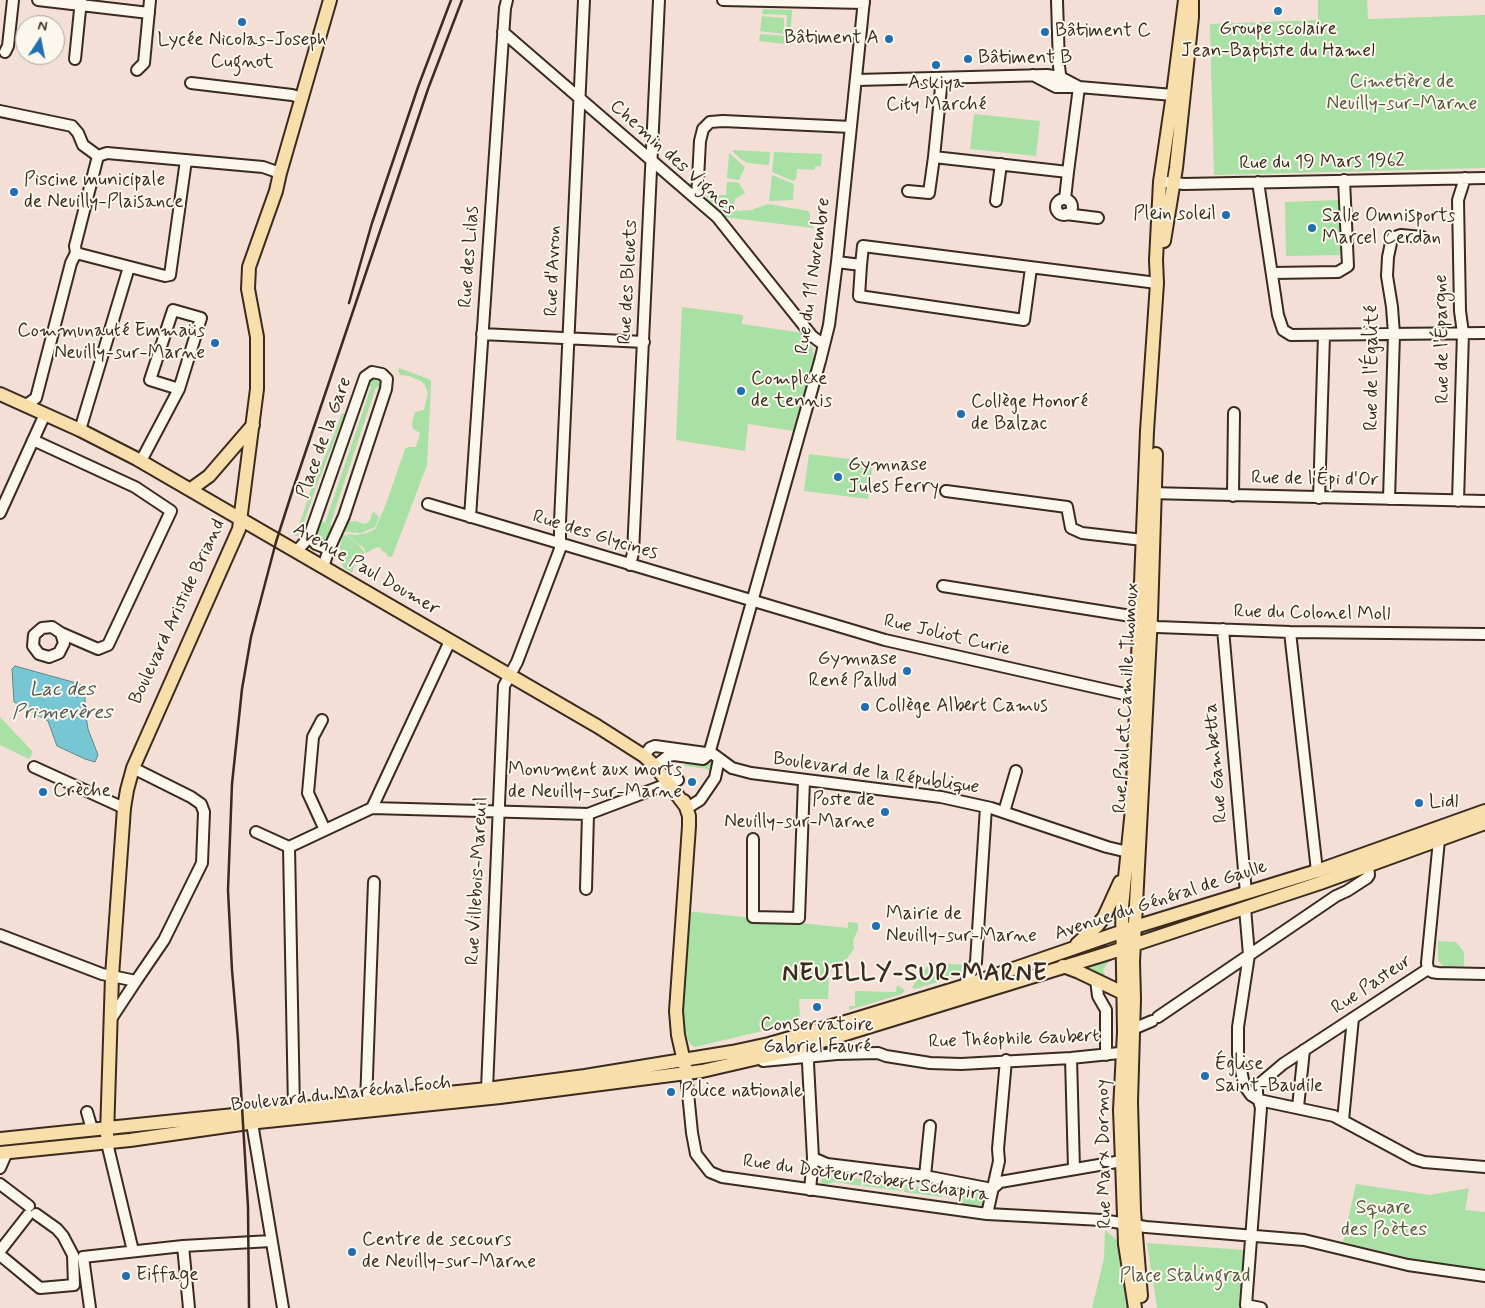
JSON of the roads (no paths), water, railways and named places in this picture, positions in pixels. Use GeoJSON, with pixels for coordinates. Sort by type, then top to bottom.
{"type":"FeatureCollection","features":[{"type":"Feature","properties":{"kind":"main road"},"geometry":{"type":"LineString","coordinates":[[240,520],[243,512],[258,389],[256,353],[241,291],[241,269],[269,188],[280,173],[330,0]]}},
{"type":"Feature","properties":{"kind":"main road","name":"Rue Paul et Camille Thomoux"},"geometry":{"type":"LineString","coordinates":[[1123,996],[1122,932],[1124,875],[1132,810],[1145,622],[1150,493],[1149,394],[1157,283],[1156,260],[1160,182],[1184,0]]}},
{"type":"Feature","properties":{"kind":"main road","name":"Rue Paul et Camille Thomoux"},"geometry":{"type":"LineString","coordinates":[[1157,283],[1174,182],[1192,17],[1192,0]]}},
{"type":"Feature","properties":{"kind":"main road","name":"Avenue Paul Doumer"},"geometry":{"type":"LineString","coordinates":[[0,394],[116,447],[191,489],[240,520],[597,726],[618,734],[669,770],[687,808],[690,826],[676,1011],[676,1022],[684,1064]]}},
{"type":"Feature","properties":{"kind":"main road"},"geometry":{"type":"LineString","coordinates":[[191,489],[209,476],[253,424]]}},
{"type":"Feature","properties":{"kind":"main road"},"geometry":{"type":"LineString","coordinates":[[209,476],[209,500]]}},
{"type":"Feature","properties":{"kind":"main road","name":"Rue Paul et Camille Thomoux"},"geometry":{"type":"LineString","coordinates":[[1145,622],[1143,540],[1150,493]]}},
{"type":"Feature","properties":{"kind":"main road","name":"Boulevard Aristide Briand"},"geometry":{"type":"LineString","coordinates":[[121,807],[133,768],[240,529],[240,520]]}},
{"type":"Feature","properties":{"kind":"main road","name":"Boulevard Aristide Briand"},"geometry":{"type":"LineString","coordinates":[[107,1143],[109,1022],[112,976],[108,947],[121,807],[120,788],[132,756],[228,538],[240,520]]}},
{"type":"Feature","properties":{"kind":"main road","name":"Rue Paul et Camille Thomoux"},"geometry":{"type":"LineString","coordinates":[[1133,1029],[1141,696]]}},
{"type":"Feature","properties":{"kind":"main road"},"geometry":{"type":"LineString","coordinates":[[1438,834],[1485,811]]}},
{"type":"Feature","properties":{"kind":"main road"},"geometry":{"type":"LineString","coordinates":[[1438,834],[1485,823]]}},
{"type":"Feature","properties":{"kind":"main road","name":"Avenue du Général de Gaulle"},"geometry":{"type":"LineString","coordinates":[[684,1064],[732,1052],[810,1038],[1063,966],[1330,880],[1368,866],[1438,834]]}},
{"type":"Feature","properties":{"kind":"main road","name":"Avenue du Général de Gaulle"},"geometry":{"type":"LineString","coordinates":[[684,1064],[747,1061],[1135,927],[1438,834]]}},
{"type":"Feature","properties":{"kind":"main road"},"geometry":{"type":"LineString","coordinates":[[1070,949],[1097,926],[1104,917],[1124,875]]}},
{"type":"Feature","properties":{"kind":"main road"},"geometry":{"type":"LineString","coordinates":[[1063,966],[1096,980],[1123,996]]}},
{"type":"Feature","properties":{"kind":"main road","name":"Rue Marx Dormoy"},"geometry":{"type":"LineString","coordinates":[[1123,996],[1131,1118],[1129,1223],[1125,1244],[1135,1308]]}},
{"type":"Feature","properties":{"kind":"main road","name":"Rue Marx Dormoy"},"geometry":{"type":"LineString","coordinates":[[1133,1029],[1120,1110],[1122,1161],[1142,1308]]}},
{"type":"Feature","properties":{"kind":"main road","name":"Boulevard du Maréchal Foch"},"geometry":{"type":"LineString","coordinates":[[4,1153],[107,1143],[252,1123],[368,1112],[620,1083],[684,1064]]}},
{"type":"Feature","properties":{"kind":"main road","name":"Boulevard du Maréchal Foch"},"geometry":{"type":"LineString","coordinates":[[0,1139],[486,1089],[684,1064]]}},
{"type":"Feature","properties":{"kind":"main road"},"geometry":{"type":"LineString","coordinates":[[107,1143],[116,1134],[159,1129],[184,1119]]}},
{"type":"Feature","properties":{"kind":"main road"},"geometry":{"type":"LineString","coordinates":[[62,1146],[77,1138],[94,1136],[106,1127]]}},
{"type":"Feature","properties":{"kind":"street"},"geometry":{"type":"LineString","coordinates":[[5,52],[8,46],[13,0]]}},
{"type":"Feature","properties":{"kind":"street"},"geometry":{"type":"LineString","coordinates":[[38,0],[80,2],[149,13]]}},
{"type":"Feature","properties":{"kind":"street"},"geometry":{"type":"LineString","coordinates":[[138,70],[144,63],[150,0]]}},
{"type":"Feature","properties":{"kind":"street","name":"Rue des Lilas"},"geometry":{"type":"LineString","coordinates":[[470,517],[503,32],[507,0]]}},
{"type":"Feature","properties":{"kind":"street","name":"Rue d'Avron"},"geometry":{"type":"LineString","coordinates":[[510,675],[517,662],[558,555],[560,543],[578,98],[584,0]]}},
{"type":"Feature","properties":{"kind":"street","name":"Rue des Bleuets"},"geometry":{"type":"LineString","coordinates":[[630,565],[633,553],[644,342],[659,0]]}},
{"type":"Feature","properties":{"kind":"street"},"geometry":{"type":"LineString","coordinates":[[723,0],[864,2]]}},
{"type":"Feature","properties":{"kind":"street"},"geometry":{"type":"LineString","coordinates":[[1057,0],[1061,82]]}},
{"type":"Feature","properties":{"kind":"street"},"geometry":{"type":"LineString","coordinates":[[75,59],[80,2]]}},
{"type":"Feature","properties":{"kind":"street","name":"Rue du 11 Novembre"},"geometry":{"type":"LineString","coordinates":[[709,754],[824,345],[836,262],[864,2]]}},
{"type":"Feature","properties":{"kind":"street","name":"Chemin des Vignes"},"geometry":{"type":"LineString","coordinates":[[503,32],[717,217],[812,336],[824,345]]}},
{"type":"Feature","properties":{"kind":"street"},"geometry":{"type":"LineString","coordinates":[[857,80],[1047,75],[1061,82],[1079,87],[1173,94]]}},
{"type":"Feature","properties":{"kind":"street"},"geometry":{"type":"LineString","coordinates":[[908,191],[929,194],[942,78]]}},
{"type":"Feature","properties":{"kind":"street"},"geometry":{"type":"LineString","coordinates":[[191,83],[292,94],[302,98]]}},
{"type":"Feature","properties":{"kind":"street"},"geometry":{"type":"LineString","coordinates":[[1079,87],[1065,199],[1056,202],[1055,208],[1059,214],[1098,218]]}},
{"type":"Feature","properties":{"kind":"street"},"geometry":{"type":"LineString","coordinates":[[0,111],[72,126],[78,133],[83,145],[98,156]]}},
{"type":"Feature","properties":{"kind":"street"},"geometry":{"type":"LineString","coordinates":[[697,198],[700,140],[702,129],[710,122],[851,127]]}},
{"type":"Feature","properties":{"kind":"street"},"geometry":{"type":"LineString","coordinates":[[98,156],[106,153],[263,167],[280,173]]}},
{"type":"Feature","properties":{"kind":"street"},"geometry":{"type":"LineString","coordinates":[[26,405],[36,398],[71,263],[76,252],[98,156]]}},
{"type":"Feature","properties":{"kind":"street"},"geometry":{"type":"LineString","coordinates":[[934,157],[1068,172]]}},
{"type":"Feature","properties":{"kind":"street"},"geometry":{"type":"LineString","coordinates":[[76,252],[165,276],[170,275],[186,160]]}},
{"type":"Feature","properties":{"kind":"street"},"geometry":{"type":"LineString","coordinates":[[996,201],[1001,164]]}},
{"type":"Feature","properties":{"kind":"street","name":"Rue de l'Épargne"},"geometry":{"type":"LineString","coordinates":[[1458,501],[1463,333],[1460,311],[1458,200],[1464,178]]}},
{"type":"Feature","properties":{"kind":"street","name":"Rue du 19 Mars 1962"},"geometry":{"type":"LineString","coordinates":[[1160,182],[1184,184],[1485,178]]}},
{"type":"Feature","properties":{"kind":"street"},"geometry":{"type":"LineString","coordinates":[[1272,273],[1338,272],[1348,266],[1344,180]]}},
{"type":"Feature","properties":{"kind":"street"},"geometry":{"type":"LineString","coordinates":[[1258,182],[1278,315],[1283,330],[1291,335],[1485,333]]}},
{"type":"Feature","properties":{"kind":"street","name":"Rue de l'Égalité"},"geometry":{"type":"LineString","coordinates":[[1389,499],[1394,334],[1387,276],[1388,257],[1392,238],[1401,235],[1422,237]]}},
{"type":"Feature","properties":{"kind":"street"},"geometry":{"type":"LineString","coordinates":[[1031,268],[1024,320],[859,296],[863,246],[1157,283]]}},
{"type":"Feature","properties":{"kind":"street"},"geometry":{"type":"LineString","coordinates":[[836,262],[862,264]]}},
{"type":"Feature","properties":{"kind":"street"},"geometry":{"type":"LineString","coordinates":[[80,430],[129,267]]}},
{"type":"Feature","properties":{"kind":"street"},"geometry":{"type":"LineString","coordinates":[[141,461],[179,389],[201,318],[173,310],[150,380],[179,389]]}},
{"type":"Feature","properties":{"kind":"street"},"geometry":{"type":"LineString","coordinates":[[482,334],[644,342]]}},
{"type":"Feature","properties":{"kind":"street"},"geometry":{"type":"LineString","coordinates":[[1319,498],[1324,334]]}},
{"type":"Feature","properties":{"kind":"street","name":"Place de la Gare"},"geometry":{"type":"LineString","coordinates":[[297,552],[309,537],[365,377],[372,372],[382,374],[387,380],[386,389],[338,531],[323,567]]}},
{"type":"Feature","properties":{"kind":"street"},"geometry":{"type":"LineString","coordinates":[[1233,496],[1234,413]]}},
{"type":"Feature","properties":{"kind":"street"},"geometry":{"type":"LineString","coordinates":[[0,513],[45,414]]}},
{"type":"Feature","properties":{"kind":"street"},"geometry":{"type":"LineString","coordinates":[[33,440],[135,487],[171,510],[108,645],[98,650],[61,633]]}},
{"type":"Feature","properties":{"kind":"street"},"geometry":{"type":"LineString","coordinates":[[946,491],[1067,507],[1071,528],[1082,532],[1143,540]]}},
{"type":"Feature","properties":{"kind":"street","name":"Rue de l'Épi d'Or"},"geometry":{"type":"LineString","coordinates":[[1150,493],[1485,501]]}},
{"type":"Feature","properties":{"kind":"street","name":"Rue des Glycines"},"geometry":{"type":"LineString","coordinates":[[428,504],[752,602]]}},
{"type":"Feature","properties":{"kind":"street"},"geometry":{"type":"LineString","coordinates":[[309,537],[316,544],[329,550]]}},
{"type":"Feature","properties":{"kind":"street","name":"Rue du Colonel Moll"},"geometry":{"type":"LineString","coordinates":[[943,586],[1131,616],[1157,627],[1290,632],[1485,634]]}},
{"type":"Feature","properties":{"kind":"street","name":"Rue Joliot Curie"},"geometry":{"type":"LineString","coordinates":[[752,602],[885,640],[1141,696]]}},
{"type":"Feature","properties":{"kind":"street","name":"Rue Gambetta"},"geometry":{"type":"LineString","coordinates":[[1223,629],[1246,893]]}},
{"type":"Feature","properties":{"kind":"street"},"geometry":{"type":"LineString","coordinates":[[1290,632],[1317,871]]}},
{"type":"Feature","properties":{"kind":"street"},"geometry":{"type":"LineString","coordinates":[[372,808],[450,641]]}},
{"type":"Feature","properties":{"kind":"street","name":"Rue Villebois-Mareuil"},"geometry":{"type":"LineString","coordinates":[[486,1089],[504,686],[510,675]]}},
{"type":"Feature","properties":{"kind":"street"},"geometry":{"type":"LineString","coordinates":[[322,720],[313,737],[308,793],[325,830]]}},
{"type":"Feature","properties":{"kind":"street"},"geometry":{"type":"LineString","coordinates":[[646,753],[655,746],[709,754]]}},
{"type":"Feature","properties":{"kind":"street"},"geometry":{"type":"LineString","coordinates":[[658,764],[668,756],[674,755],[703,759],[709,754]]}},
{"type":"Feature","properties":{"kind":"street","name":"Boulevard de la République"},"geometry":{"type":"LineString","coordinates":[[709,754],[737,771],[941,797],[986,807],[1107,847],[1128,852]]}},
{"type":"Feature","properties":{"kind":"street"},"geometry":{"type":"LineString","coordinates":[[687,808],[700,800],[715,778],[719,759]]}},
{"type":"Feature","properties":{"kind":"street"},"geometry":{"type":"LineString","coordinates":[[34,767],[121,807]]}},
{"type":"Feature","properties":{"kind":"street"},"geometry":{"type":"LineString","coordinates":[[109,1022],[164,940],[202,863],[204,812],[201,804],[191,797],[133,768]]}},
{"type":"Feature","properties":{"kind":"street"},"geometry":{"type":"LineString","coordinates":[[1004,812],[1016,771]]}},
{"type":"Feature","properties":{"kind":"street"},"geometry":{"type":"LineString","coordinates":[[753,839],[753,917],[799,918],[804,780]]}},
{"type":"Feature","properties":{"kind":"street"},"geometry":{"type":"LineString","coordinates":[[256,832],[289,847],[372,808],[588,814],[674,781]]}},
{"type":"Feature","properties":{"kind":"street"},"geometry":{"type":"LineString","coordinates":[[964,986],[976,962],[986,807]]}},
{"type":"Feature","properties":{"kind":"street"},"geometry":{"type":"LineString","coordinates":[[586,888],[588,814]]}},
{"type":"Feature","properties":{"kind":"street","name":"Rue Pasteur"},"geometry":{"type":"LineString","coordinates":[[1259,1100],[1257,1094],[1258,1086],[1283,1064],[1428,969],[1426,963],[1438,834]]}},
{"type":"Feature","properties":{"kind":"street"},"geometry":{"type":"LineString","coordinates":[[289,847],[294,1109]]}},
{"type":"Feature","properties":{"kind":"street"},"geometry":{"type":"LineString","coordinates":[[1336,896],[1330,880],[1332,873],[1346,862]]}},
{"type":"Feature","properties":{"kind":"street"},"geometry":{"type":"LineString","coordinates":[[1133,1029],[1155,1019],[1336,896],[1347,892],[1367,878],[1370,872],[1368,866]]}},
{"type":"Feature","properties":{"kind":"street"},"geometry":{"type":"LineString","coordinates":[[366,1102],[374,882]]}},
{"type":"Feature","properties":{"kind":"street"},"geometry":{"type":"LineString","coordinates":[[1245,908],[1249,955],[1238,1027],[1238,1054],[1244,1085],[1251,1095],[1259,1100],[1298,1107],[1343,1120],[1419,1160],[1485,1167]]}},
{"type":"Feature","properties":{"kind":"street"},"geometry":{"type":"LineString","coordinates":[[0,935],[65,961],[112,976],[136,981]]}},
{"type":"Feature","properties":{"kind":"street"},"geometry":{"type":"LineString","coordinates":[[976,962],[980,971],[988,978]]}},
{"type":"Feature","properties":{"kind":"street"},"geometry":{"type":"LineString","coordinates":[[1428,969],[1438,973],[1485,974]]}},
{"type":"Feature","properties":{"kind":"street"},"geometry":{"type":"LineString","coordinates":[[1096,980],[1098,996],[1106,1010],[1106,1055]]}},
{"type":"Feature","properties":{"kind":"street"},"geometry":{"type":"LineString","coordinates":[[1343,1120],[1353,1018]]}},
{"type":"Feature","properties":{"kind":"street"},"geometry":{"type":"LineString","coordinates":[[810,1038],[808,1063],[813,1158],[810,1190]]}},
{"type":"Feature","properties":{"kind":"street"},"geometry":{"type":"LineString","coordinates":[[1298,1107],[1304,1050]]}},
{"type":"Feature","properties":{"kind":"street","name":"Rue Théophile Gaubert"},"geometry":{"type":"LineString","coordinates":[[747,1061],[766,1062],[809,1057],[878,1053],[948,1064],[1071,1058],[1128,1052]]}},
{"type":"Feature","properties":{"kind":"street"},"geometry":{"type":"LineString","coordinates":[[1071,1058],[1074,1169]]}},
{"type":"Feature","properties":{"kind":"street"},"geometry":{"type":"LineString","coordinates":[[987,1214],[999,1161],[998,1149],[1006,1060]]}},
{"type":"Feature","properties":{"kind":"street","name":"Rue du Docteur Robert Schapira"},"geometry":{"type":"LineString","coordinates":[[684,1064],[694,1146],[700,1162],[710,1172],[731,1179],[987,1214],[1129,1223],[1146,1227],[1304,1240],[1408,1265],[1485,1276]]}},
{"type":"Feature","properties":{"kind":"street"},"geometry":{"type":"LineString","coordinates":[[1259,1100],[1261,1113],[1246,1305],[1261,1308]]}},
{"type":"Feature","properties":{"kind":"street"},"geometry":{"type":"LineString","coordinates":[[87,1112],[92,1129]]}},
{"type":"Feature","properties":{"kind":"street"},"geometry":{"type":"LineString","coordinates":[[252,1123],[283,1308]]}},
{"type":"Feature","properties":{"kind":"street"},"geometry":{"type":"LineString","coordinates":[[925,1176],[930,1126]]}},
{"type":"Feature","properties":{"kind":"street"},"geometry":{"type":"LineString","coordinates":[[107,1143],[133,1251]]}},
{"type":"Feature","properties":{"kind":"street"},"geometry":{"type":"LineString","coordinates":[[0,1168],[4,1153]]}},
{"type":"Feature","properties":{"kind":"street"},"geometry":{"type":"LineString","coordinates":[[813,1158],[826,1164],[925,1176],[992,1190]]}},
{"type":"Feature","properties":{"kind":"street"},"geometry":{"type":"LineString","coordinates":[[992,1190],[1000,1182],[1122,1161]]}},
{"type":"Feature","properties":{"kind":"street"},"geometry":{"type":"LineString","coordinates":[[0,1182],[31,1211],[57,1229],[63,1236],[73,1255],[74,1285],[40,1288],[0,1255]]}},
{"type":"Feature","properties":{"kind":"street"},"geometry":{"type":"LineString","coordinates":[[0,1251],[31,1211]]}},
{"type":"Feature","properties":{"kind":"street"},"geometry":{"type":"LineString","coordinates":[[90,1308],[83,1257],[183,1246],[271,1241]]}},
{"type":"Feature","properties":{"kind":"street"},"geometry":{"type":"LineString","coordinates":[[183,1246],[189,1308]]}},
{"type":"Feature","properties":{"kind":"water","name":"Lac des Primevères"},"geometry":{"type":"Polygon","coordinates":[[[15,666],[80,684],[85,698],[88,729],[98,755],[95,762],[57,746],[48,721],[14,702],[12,669],[15,666]]]}},
{"type":"Feature","properties":{"kind":"railway"},"geometry":{"type":"LineString","coordinates":[[349,303],[372,223],[418,87],[451,0]]}},
{"type":"Feature","properties":{"kind":"railway"},"geometry":{"type":"LineString","coordinates":[[249,1308],[248,1207],[228,890],[232,784],[242,689],[251,637],[276,542],[428,89],[462,0]]}},
{"type":"Feature","properties":{"kind":"place","name":"Groupe scolaire Jean-Baptiste du Hamel"},"geometry":{"type":"Point","coordinates":[1278,11]}},
{"type":"Feature","properties":{"kind":"place","name":"Lycée Nicolas-Joseph Cugnot"},"geometry":{"type":"Point","coordinates":[242,22]}},
{"type":"Feature","properties":{"kind":"place","name":"Bâtiment C"},"geometry":{"type":"Point","coordinates":[1045,32]}},
{"type":"Feature","properties":{"kind":"place","name":"Bâtiment A"},"geometry":{"type":"Point","coordinates":[889,39]}},
{"type":"Feature","properties":{"kind":"place","name":"Bâtiment B"},"geometry":{"type":"Point","coordinates":[968,59]}},
{"type":"Feature","properties":{"kind":"place","name":"Askiya City Marché"},"geometry":{"type":"Point","coordinates":[936,65]}},
{"type":"Feature","properties":{"kind":"place","name":"Piscine municipale de Neuilly-Plaisance"},"geometry":{"type":"Point","coordinates":[14,192]}},
{"type":"Feature","properties":{"kind":"place","name":"Plein soleil"},"geometry":{"type":"Point","coordinates":[1226,215]}},
{"type":"Feature","properties":{"kind":"place","name":"Salle Omnisports Marcel Cerdan"},"geometry":{"type":"Point","coordinates":[1312,228]}},
{"type":"Feature","properties":{"kind":"place","name":"Communauté Emmaüs Neuilly-sur-Marne"},"geometry":{"type":"Point","coordinates":[215,343]}},
{"type":"Feature","properties":{"kind":"place","name":"Complexe de tennis"},"geometry":{"type":"Point","coordinates":[741,391]}},
{"type":"Feature","properties":{"kind":"place","name":"Collège Honoré de Balzac"},"geometry":{"type":"Point","coordinates":[961,414]}},
{"type":"Feature","properties":{"kind":"place","name":"Gymnase Jules Ferry"},"geometry":{"type":"Point","coordinates":[838,477]}},
{"type":"Feature","properties":{"kind":"place","name":"Gymnase René Pallud"},"geometry":{"type":"Point","coordinates":[907,671]}},
{"type":"Feature","properties":{"kind":"place","name":"Collège Albert Camus"},"geometry":{"type":"Point","coordinates":[865,707]}},
{"type":"Feature","properties":{"kind":"place","name":"Monument aux morts de Neuilly-sur-Marne"},"geometry":{"type":"Point","coordinates":[692,782]}},
{"type":"Feature","properties":{"kind":"place","name":"Crèche"},"geometry":{"type":"Point","coordinates":[43,792]}},
{"type":"Feature","properties":{"kind":"place","name":"Lidl"},"geometry":{"type":"Point","coordinates":[1419,803]}},
{"type":"Feature","properties":{"kind":"place","name":"Poste de Neuilly-sur-Marne"},"geometry":{"type":"Point","coordinates":[885,812]}},
{"type":"Feature","properties":{"kind":"place","name":"Mairie de Neuilly-sur-Marne"},"geometry":{"type":"Point","coordinates":[876,926]}},
{"type":"Feature","properties":{"kind":"place","name":"Conservatoire Gabriel Fauré"},"geometry":{"type":"Point","coordinates":[817,1007]}},
{"type":"Feature","properties":{"kind":"place","name":"Église Saint-Baudile"},"geometry":{"type":"Point","coordinates":[1205,1076]}},
{"type":"Feature","properties":{"kind":"place","name":"Police nationale"},"geometry":{"type":"Point","coordinates":[671,1092]}},
{"type":"Feature","properties":{"kind":"place","name":"Centre de secours de Neuilly-sur-Marne"},"geometry":{"type":"Point","coordinates":[352,1252]}},
{"type":"Feature","properties":{"kind":"place","name":"Eiffage"},"geometry":{"type":"Point","coordinates":[126,1276]}},
{"type":"Feature","properties":{"kind":"district","name":"NEUILLY-SUR-MARNE"},"geometry":{"type":"Point","coordinates":[915,975]}},
{"type":"Feature","properties":{"kind":"park label","name":"Cimetière de Neuilly-sur-Marne"},"geometry":{"type":"Point","coordinates":[1402,94]}},
{"type":"Feature","properties":{"kind":"park label","name":"Square des Poètes"},"geometry":{"type":"Point","coordinates":[1384,1220]}},
{"type":"Feature","properties":{"kind":"park label","name":"Place Stalingrad"},"geometry":{"type":"Point","coordinates":[1185,1277]}}]}
